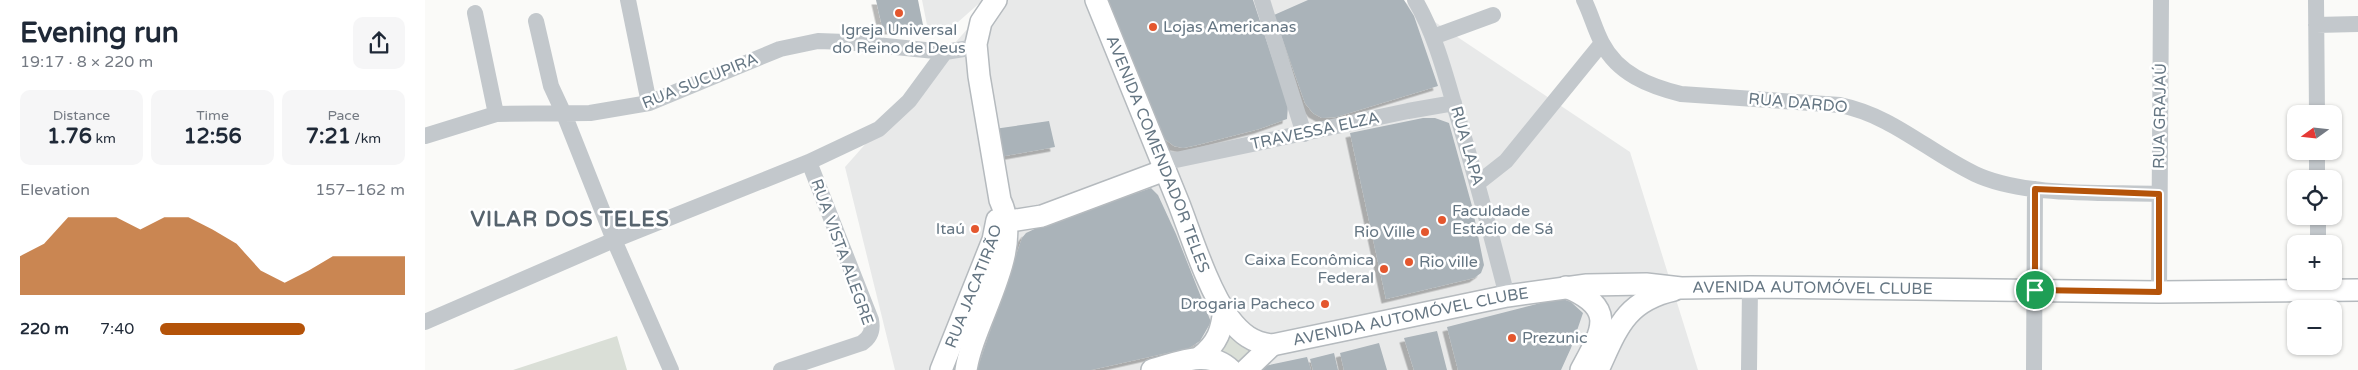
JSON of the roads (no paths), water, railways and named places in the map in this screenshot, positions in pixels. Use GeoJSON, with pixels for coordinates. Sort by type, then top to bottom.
{"type":"FeatureCollection","features":[{"type":"Feature","properties":{"kind":"main road","name":"RUA JACATIRÃO"},"geometry":{"type":"LineString","coordinates":[[966,368],[971,347],[1002,262],[1002,214],[976,47],[981,22],[996,0]]}},
{"type":"Feature","properties":{"kind":"main road","name":"AVENIDA COMENDADOR TELES"},"geometry":{"type":"LineString","coordinates":[[1096,0],[1167,162],[1203,265],[1224,308],[1235,325],[1247,338],[1272,345]]}},
{"type":"Feature","properties":{"kind":"main road"},"geometry":{"type":"LineString","coordinates":[[1002,214],[1043,204],[1167,162]]}},
{"type":"Feature","properties":{"kind":"main road","name":"RUA JACATIRÃO"},"geometry":{"type":"LineString","coordinates":[[943,366],[1002,214]]}},
{"type":"Feature","properties":{"kind":"main road","name":"AVENIDA AUTOMÓVEL CLUBE"},"geometry":{"type":"LineString","coordinates":[[1272,345],[1507,296],[1566,287],[1646,284],[1681,288],[1750,287],[2159,292],[2287,287]]}},
{"type":"Feature","properties":{"kind":"main road"},"geometry":{"type":"LineString","coordinates":[[1566,287],[1580,292],[1593,301],[1600,319],[1599,336],[1581,370]]}},
{"type":"Feature","properties":{"kind":"main road"},"geometry":{"type":"LineString","coordinates":[[1598,370],[1614,336],[1634,308],[1651,297],[1681,288]]}},
{"type":"Feature","properties":{"kind":"main road","name":"AVENIDA AUTOMÓVEL CLUBE"},"geometry":{"type":"LineString","coordinates":[[2342,288],[2358,290]]}},
{"type":"Feature","properties":{"kind":"main road"},"geometry":{"type":"LineString","coordinates":[[1201,357],[1217,341],[1222,327],[1224,308]]}},
{"type":"Feature","properties":{"kind":"main road"},"geometry":{"type":"LineString","coordinates":[[1246,370],[1272,345]]}},
{"type":"Feature","properties":{"kind":"main road"},"geometry":{"type":"LineString","coordinates":[[1152,370],[1201,357],[1218,361],[1231,370]]}},
{"type":"Feature","properties":{"kind":"main road"},"geometry":{"type":"LineString","coordinates":[[943,366],[966,368]]}},
{"type":"Feature","properties":{"kind":"street"},"geometry":{"type":"LineString","coordinates":[[628,0],[649,103]]}},
{"type":"Feature","properties":{"kind":"street"},"geometry":{"type":"LineString","coordinates":[[1262,0],[1304,134]]}},
{"type":"Feature","properties":{"kind":"street","name":"RUA LAPA"},"geometry":{"type":"LineString","coordinates":[[1415,0],[1433,37],[1454,103],[1478,183],[1507,296]]}},
{"type":"Feature","properties":{"kind":"street","name":"RUA DARDO"},"geometry":{"type":"LineString","coordinates":[[1584,0],[1602,43],[1613,59],[1627,72],[1643,82],[1661,89],[1681,94],[1840,105],[1859,109],[1878,116],[1975,174],[2014,186],[2035,189],[2159,194]]}},
{"type":"Feature","properties":{"kind":"street","name":"RUA GRAJAÚ"},"geometry":{"type":"LineString","coordinates":[[2159,292],[2161,0]]}},
{"type":"Feature","properties":{"kind":"street"},"geometry":{"type":"LineString","coordinates":[[2316,0],[2317,105]]}},
{"type":"Feature","properties":{"kind":"street"},"geometry":{"type":"LineString","coordinates":[[475,12],[497,114]]}},
{"type":"Feature","properties":{"kind":"street"},"geometry":{"type":"LineString","coordinates":[[1433,37],[1493,15]]}},
{"type":"Feature","properties":{"kind":"street"},"geometry":{"type":"LineString","coordinates":[[536,21],[551,86],[671,370]]}},
{"type":"Feature","properties":{"kind":"street"},"geometry":{"type":"LineString","coordinates":[[2316,25],[2358,24]]}},
{"type":"Feature","properties":{"kind":"street","name":"RUA SUCUPIRA"},"geometry":{"type":"LineString","coordinates":[[425,136],[497,114],[609,112],[649,103],[780,49],[800,44],[846,42],[945,52],[976,47]]}},
{"type":"Feature","properties":{"kind":"street"},"geometry":{"type":"LineString","coordinates":[[1478,183],[1506,161],[1602,43]]}},
{"type":"Feature","properties":{"kind":"street"},"geometry":{"type":"LineString","coordinates":[[425,322],[615,240],[809,162],[879,129],[890,121],[909,101],[945,52]]}},
{"type":"Feature","properties":{"kind":"street","name":"TRAVESSA ELZA"},"geometry":{"type":"LineString","coordinates":[[1167,162],[1454,103]]}},
{"type":"Feature","properties":{"kind":"street","name":"RUA VISTA ALEGRE"},"geometry":{"type":"LineString","coordinates":[[781,370],[862,343],[870,336],[871,330],[871,320],[809,162]]}},
{"type":"Feature","properties":{"kind":"street"},"geometry":{"type":"LineString","coordinates":[[2034,370],[2035,189]]}},
{"type":"Feature","properties":{"kind":"street"},"geometry":{"type":"LineString","coordinates":[[1749,370],[1750,287]]}},
{"type":"Feature","properties":{"kind":"place","name":"Igreja Universal do Reino de Deus"},"geometry":{"type":"Point","coordinates":[899,13]}},
{"type":"Feature","properties":{"kind":"place","name":"Lojas Americanas"},"geometry":{"type":"Point","coordinates":[1153,27]}},
{"type":"Feature","properties":{"kind":"place","name":"Faculdade Estácio de Sá"},"geometry":{"type":"Point","coordinates":[1442,220]}},
{"type":"Feature","properties":{"kind":"place","name":"Itaú"},"geometry":{"type":"Point","coordinates":[975,229]}},
{"type":"Feature","properties":{"kind":"place","name":"Rio Ville"},"geometry":{"type":"Point","coordinates":[1425,232]}},
{"type":"Feature","properties":{"kind":"place","name":"Rio ville"},"geometry":{"type":"Point","coordinates":[1409,262]}},
{"type":"Feature","properties":{"kind":"place","name":"Caixa Econômica Federal"},"geometry":{"type":"Point","coordinates":[1384,269]}},
{"type":"Feature","properties":{"kind":"place","name":"Drogaria Pacheco"},"geometry":{"type":"Point","coordinates":[1325,304]}},
{"type":"Feature","properties":{"kind":"place","name":"Prezunic"},"geometry":{"type":"Point","coordinates":[1512,338]}},
{"type":"Feature","properties":{"kind":"district","name":"VILAR DOS TELES"},"geometry":{"type":"Point","coordinates":[570,219]}}]}
